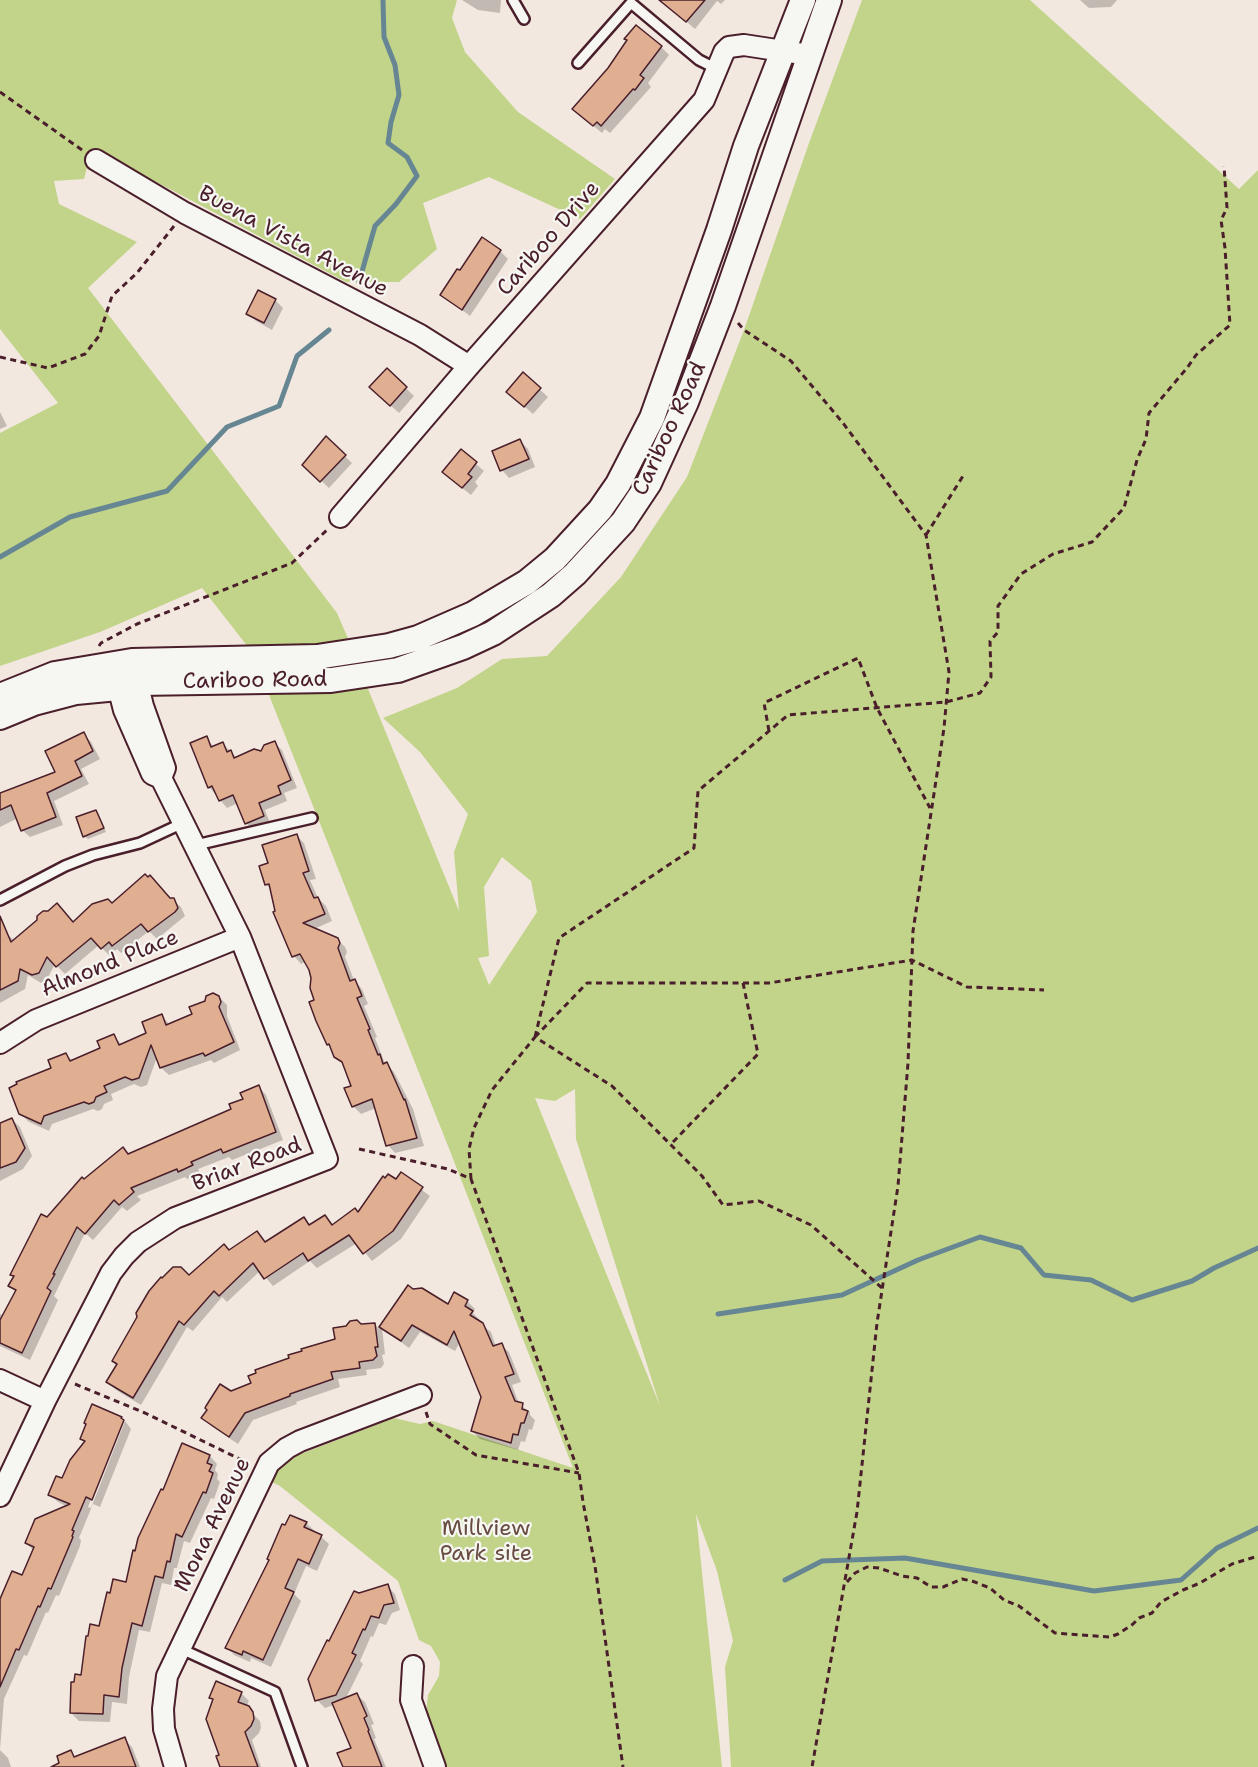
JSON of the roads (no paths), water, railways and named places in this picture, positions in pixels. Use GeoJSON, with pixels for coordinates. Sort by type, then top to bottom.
{"type":"FeatureCollection","features":[{"type":"Feature","properties":{"kind":"street","name":"Cariboo Road"},"geometry":{"type":"LineString","coordinates":[[0,717],[34,703],[76,692],[125,674],[317,657],[389,646],[438,631],[473,614],[527,582],[555,559],[600,510],[618,484],[652,418],[719,230],[746,146],[803,0]]}},
{"type":"Feature","properties":{"kind":"street","name":"Cariboo Road"},"geometry":{"type":"LineString","coordinates":[[0,696],[55,674],[331,680],[377,674],[398,670],[463,647],[493,633],[551,595],[593,557],[623,522],[649,483],[686,402],[723,306],[829,0]]}},
{"type":"Feature","properties":{"kind":"street","name":"Cariboo Drive"},"geometry":{"type":"LineString","coordinates":[[340,517],[469,366],[704,100],[724,52],[729,47],[735,45],[809,55]]}},
{"type":"Feature","properties":{"kind":"street","name":"Buena Vista Avenue"},"geometry":{"type":"LineString","coordinates":[[96,160],[185,213],[420,335],[469,366]]}},
{"type":"Feature","properties":{"kind":"street","name":"Briar Road"},"geometry":{"type":"LineString","coordinates":[[0,1496],[45,1401],[111,1273],[124,1256],[138,1242],[175,1218],[327,1159],[240,937],[161,778],[152,774],[124,710],[125,674]]}},
{"type":"Feature","properties":{"kind":"street","name":"Almond Place"},"geometry":{"type":"LineString","coordinates":[[0,1042],[36,1020],[240,937]]}},
{"type":"Feature","properties":{"kind":"street"},"geometry":{"type":"LineString","coordinates":[[0,1380],[45,1401]]}},
{"type":"Feature","properties":{"kind":"street","name":"Mona Avenue"},"geometry":{"type":"LineString","coordinates":[[175,1767],[164,1729],[163,1709],[167,1676],[269,1463],[287,1448],[300,1441],[421,1395]]}},
{"type":"Feature","properties":{"kind":"street"},"geometry":{"type":"LineString","coordinates":[[412,1666],[411,1700],[435,1767]]}},
{"type":"Feature","properties":{"kind":"lane"},"geometry":{"type":"LineString","coordinates":[[513,0],[524,19]]}},
{"type":"Feature","properties":{"kind":"lane"},"geometry":{"type":"LineString","coordinates":[[578,63],[631,1],[699,60],[717,69]]}},
{"type":"Feature","properties":{"kind":"lane"},"geometry":{"type":"LineString","coordinates":[[196,845],[312,818]]}},
{"type":"Feature","properties":{"kind":"lane"},"geometry":{"type":"LineString","coordinates":[[0,900],[65,866],[93,855],[140,843],[183,823]]}},
{"type":"Feature","properties":{"kind":"lane"},"geometry":{"type":"LineString","coordinates":[[179,1648],[275,1692],[302,1767]]}},
{"type":"Feature","properties":{"kind":"waterway"},"geometry":{"type":"LineString","coordinates":[[359,282],[375,226],[396,204],[417,176],[407,157],[388,143],[399,95],[395,65],[384,37],[383,0]]}},
{"type":"Feature","properties":{"kind":"waterway"},"geometry":{"type":"LineString","coordinates":[[0,557],[70,517],[167,491],[227,427],[279,406],[297,356],[329,330]]}},
{"type":"Feature","properties":{"kind":"waterway"},"geometry":{"type":"LineString","coordinates":[[718,1314],[842,1295],[918,1260],[980,1237],[1021,1248],[1044,1275],[1091,1280],[1132,1300],[1192,1281],[1258,1248]]}},
{"type":"Feature","properties":{"kind":"waterway"},"geometry":{"type":"LineString","coordinates":[[785,1580],[822,1561],[905,1558],[1094,1591],[1181,1580],[1217,1548],[1258,1528]]}},
{"type":"Feature","properties":{"kind":"park label","name":"Millview Park site"},"geometry":{"type":"Point","coordinates":[486,1542]}}]}
